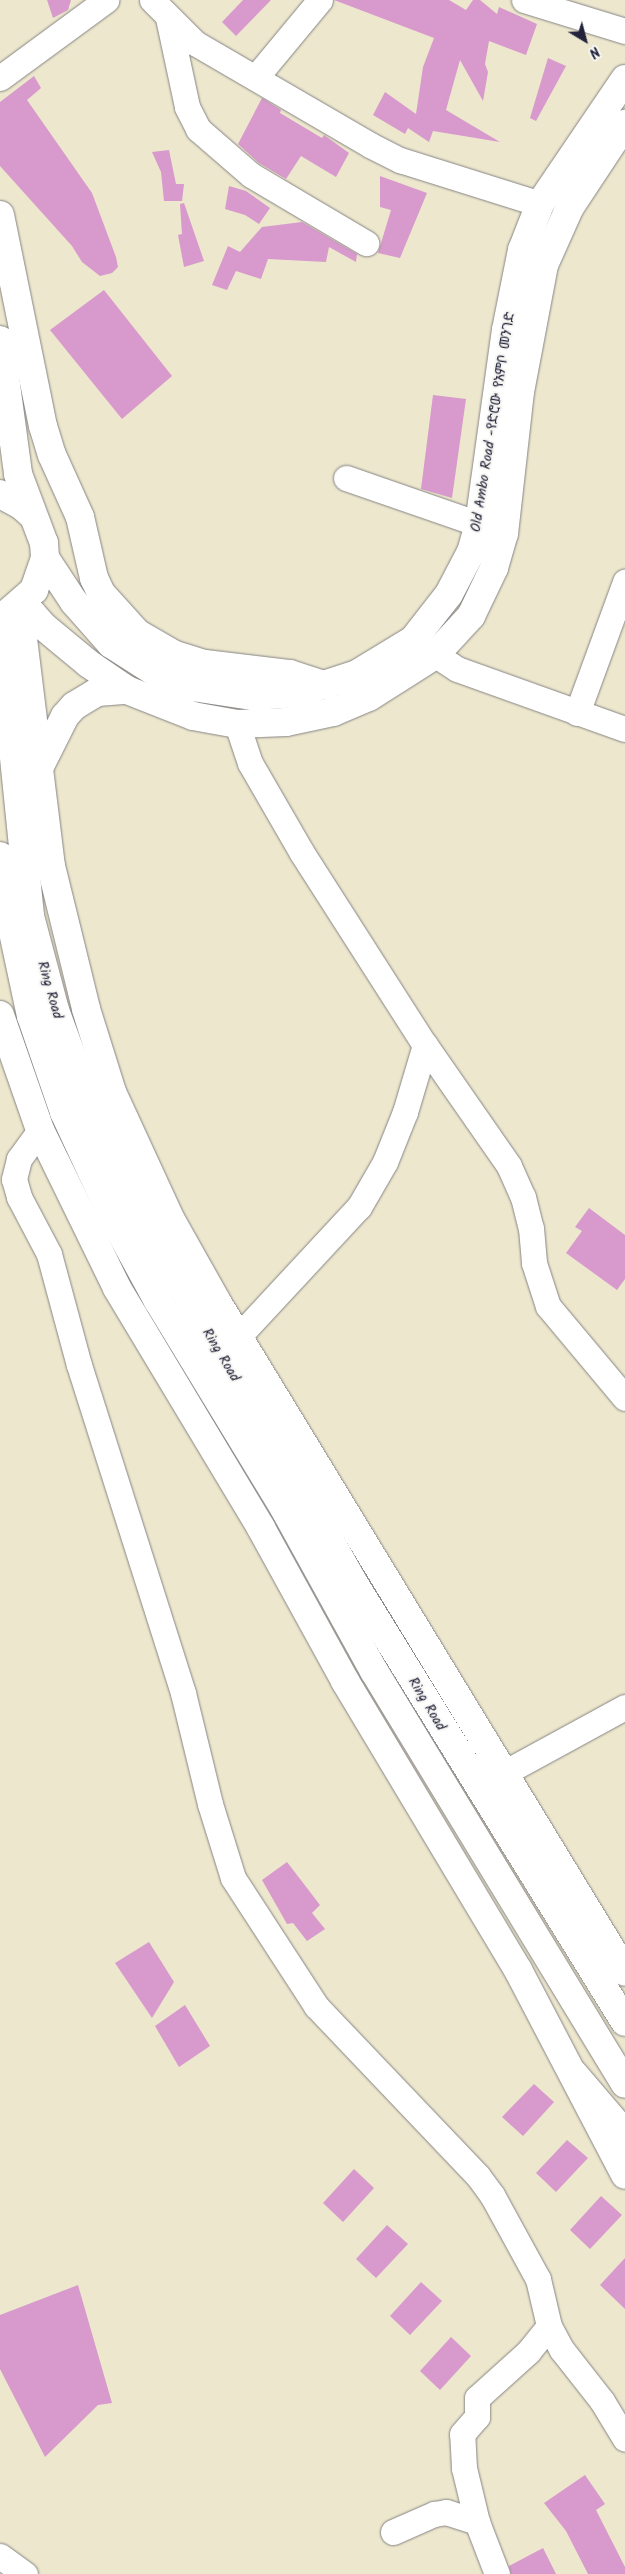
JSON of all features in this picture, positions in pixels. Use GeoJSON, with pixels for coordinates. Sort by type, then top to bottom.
{"type":"FeatureCollection","features":[{"type":"Feature","properties":{"kind":"main road","name":"Old Ambo Road -የድሮው የአምቦ መንገድ"},"geometry":{"type":"LineString","coordinates":[[45,558],[74,602],[111,644],[166,679],[223,694],[282,696],[326,686],[372,666],[413,640],[449,594],[472,552],[479,524],[513,289],[522,250],[540,204],[625,79]]}},
{"type":"Feature","properties":{"kind":"main road","name":"Old Ambo Road -የድሮው የአምቦ መንገድ"},"geometry":{"type":"LineString","coordinates":[[11,611],[44,626],[88,664],[127,690],[193,716],[237,724],[286,722],[333,712],[369,697],[435,655],[471,616],[494,568],[504,534],[520,392],[544,265],[570,206],[623,131]]}},
{"type":"Feature","properties":{"kind":"main road"},"geometry":{"type":"LineString","coordinates":[[0,215],[43,426],[52,456],[80,517],[94,578],[101,593],[137,632],[175,655],[205,664],[290,674],[326,686]]}},
{"type":"Feature","properties":{"kind":"main road"},"geometry":{"type":"LineString","coordinates":[[0,340],[12,439],[32,516],[44,543],[45,558],[42,575],[11,611],[40,768],[51,866],[66,934],[112,1092],[171,1220],[238,1337],[502,1774],[625,1972]]}},
{"type":"Feature","properties":{"kind":"main road"},"geometry":{"type":"LineString","coordinates":[[0,494],[21,505],[32,516]]}},
{"type":"Feature","properties":{"kind":"main road","name":"Ring Road"},"geometry":{"type":"LineString","coordinates":[[11,611],[30,916],[55,1010],[92,1111],[126,1187],[211,1338],[304,1492],[353,1582],[625,2022]]}},
{"type":"Feature","properties":{"kind":"main road"},"geometry":{"type":"LineString","coordinates":[[40,768],[65,716],[74,706],[97,692],[127,690]]}},
{"type":"Feature","properties":{"kind":"main road","name":"Ring Road"},"geometry":{"type":"LineString","coordinates":[[0,856],[6,904],[31,1016],[64,1112],[89,1171],[158,1301],[285,1510],[374,1670],[625,2084]]}},
{"type":"Feature","properties":{"kind":"main road"},"geometry":{"type":"LineString","coordinates":[[0,1015],[40,1130],[117,1288],[261,1528],[345,1681],[518,1970],[574,2074],[625,2175]]}},
{"type":"Feature","properties":{"kind":"main road"},"geometry":{"type":"LineString","coordinates":[[574,2074],[625,2134]]}},
{"type":"Feature","properties":{"kind":"street"},"geometry":{"type":"LineString","coordinates":[[0,78],[106,0]]}},
{"type":"Feature","properties":{"kind":"street"},"geometry":{"type":"LineString","coordinates":[[256,77],[320,0]]}},
{"type":"Feature","properties":{"kind":"street"},"geometry":{"type":"LineString","coordinates":[[524,0],[625,31]]}},
{"type":"Feature","properties":{"kind":"street"},"geometry":{"type":"LineString","coordinates":[[160,9],[195,43],[400,160],[540,204]]}},
{"type":"Feature","properties":{"kind":"street"},"geometry":{"type":"LineString","coordinates":[[160,9],[187,107],[198,129],[251,175],[366,242]]}},
{"type":"Feature","properties":{"kind":"street"},"geometry":{"type":"LineString","coordinates":[[346,478],[479,524]]}},
{"type":"Feature","properties":{"kind":"street"},"geometry":{"type":"LineString","coordinates":[[578,713],[625,582]]}},
{"type":"Feature","properties":{"kind":"street"},"geometry":{"type":"LineString","coordinates":[[413,640],[457,668],[625,729]]}},
{"type":"Feature","properties":{"kind":"street"},"geometry":{"type":"LineString","coordinates":[[237,724],[250,763],[272,804],[425,1046],[509,1166],[523,1197],[531,1228],[535,1270],[548,1306],[625,1398]]}},
{"type":"Feature","properties":{"kind":"street"},"geometry":{"type":"LineString","coordinates":[[238,1337],[359,1207],[385,1162],[405,1112],[425,1046]]}},
{"type":"Feature","properties":{"kind":"street"},"geometry":{"type":"LineString","coordinates":[[40,1130],[19,1159],[14,1179],[19,1197],[49,1254],[79,1365],[183,1693],[210,1804],[234,1878],[316,2006],[478,2176],[492,2195],[538,2279],[549,2326],[562,2350],[602,2401],[625,2439]]}},
{"type":"Feature","properties":{"kind":"street"},"geometry":{"type":"LineString","coordinates":[[502,1774],[625,1707]]}},
{"type":"Feature","properties":{"kind":"street"},"geometry":{"type":"LineString","coordinates":[[496,2574],[477,2522],[464,2468],[462,2434],[477,2417],[477,2398],[528,2352],[549,2326]]}},
{"type":"Feature","properties":{"kind":"street"},"geometry":{"type":"LineString","coordinates":[[393,2532],[434,2514],[446,2512],[477,2522]]}},
{"type":"Feature","properties":{"kind":"street"},"geometry":{"type":"LineString","coordinates":[[0,2556],[26,2574]]}},
{"type":"Feature","properties":{"kind":"building"},"geometry":{"type":"Polygon","coordinates":[[[47,0],[71,0],[68,10],[53,18],[47,0]]]}},
{"type":"Feature","properties":{"kind":"building"},"geometry":{"type":"Polygon","coordinates":[[[243,0],[271,0],[236,36],[222,22],[243,0]]]}},
{"type":"Feature","properties":{"kind":"building"},"geometry":{"type":"Polygon","coordinates":[[[334,0],[449,0],[466,10],[473,0],[480,0],[497,14],[499,7],[537,24],[526,55],[489,41],[485,64],[488,72],[483,101],[460,60],[446,110],[500,142],[433,131],[429,142],[408,128],[405,134],[373,115],[385,92],[416,114],[423,67],[434,38],[334,0]]]}},
{"type":"Feature","properties":{"kind":"building"},"geometry":{"type":"Polygon","coordinates":[[[548,58],[566,66],[536,121],[530,118],[548,58]]]}},
{"type":"Feature","properties":{"kind":"building"},"geometry":{"type":"Polygon","coordinates":[[[34,76],[41,88],[27,100],[92,193],[116,257],[118,267],[112,273],[100,276],[82,262],[72,246],[0,166],[0,102],[34,76]]]}},
{"type":"Feature","properties":{"kind":"building"},"geometry":{"type":"Polygon","coordinates":[[[262,98],[281,110],[280,113],[322,138],[324,135],[349,153],[336,177],[301,156],[286,179],[259,163],[238,144],[262,98]]]}},
{"type":"Feature","properties":{"kind":"building"},"geometry":{"type":"Polygon","coordinates":[[[169,150],[176,184],[184,184],[182,201],[164,201],[161,172],[152,152],[169,150]]]}},
{"type":"Feature","properties":{"kind":"building"},"geometry":{"type":"Polygon","coordinates":[[[380,176],[427,193],[400,258],[378,253],[391,210],[380,207],[380,176]]]}},
{"type":"Feature","properties":{"kind":"building"},"geometry":{"type":"Polygon","coordinates":[[[229,186],[246,191],[270,208],[259,224],[245,215],[225,209],[229,186]]]}},
{"type":"Feature","properties":{"kind":"building"},"geometry":{"type":"Polygon","coordinates":[[[184,203],[204,261],[184,267],[178,235],[182,234],[180,204],[184,203]]]}},
{"type":"Feature","properties":{"kind":"building"},"geometry":{"type":"Polygon","coordinates":[[[302,222],[357,254],[356,262],[329,247],[326,262],[268,259],[261,279],[236,271],[227,290],[212,285],[228,246],[240,252],[262,227],[302,222]]]}},
{"type":"Feature","properties":{"kind":"building"},"geometry":{"type":"Polygon","coordinates":[[[104,290],[172,376],[122,419],[50,330],[104,290]]]}},
{"type":"Feature","properties":{"kind":"building"},"geometry":{"type":"Polygon","coordinates":[[[433,395],[466,399],[452,498],[421,489],[433,395]]]}},
{"type":"Feature","properties":{"kind":"building"},"geometry":{"type":"Polygon","coordinates":[[[589,1208],[625,1235],[625,1279],[617,1290],[566,1253],[582,1231],[575,1227],[589,1208]]]}},
{"type":"Feature","properties":{"kind":"building"},"geometry":{"type":"Polygon","coordinates":[[[287,1862],[320,1905],[312,1913],[325,1929],[307,1941],[293,1923],[287,1924],[262,1880],[287,1862]]]}},
{"type":"Feature","properties":{"kind":"building"},"geometry":{"type":"Polygon","coordinates":[[[149,1942],[174,1982],[152,2018],[115,1963],[149,1942]]]}},
{"type":"Feature","properties":{"kind":"building"},"geometry":{"type":"Polygon","coordinates":[[[185,2005],[210,2046],[179,2067],[155,2026],[185,2005]]]}},
{"type":"Feature","properties":{"kind":"building"},"geometry":{"type":"Polygon","coordinates":[[[534,2084],[554,2102],[523,2136],[502,2117],[534,2084]]]}},
{"type":"Feature","properties":{"kind":"building"},"geometry":{"type":"Polygon","coordinates":[[[567,2140],[588,2158],[556,2192],[536,2173],[567,2140]]]}},
{"type":"Feature","properties":{"kind":"building"},"geometry":{"type":"Polygon","coordinates":[[[354,2169],[374,2188],[343,2222],[323,2203],[354,2169]]]}},
{"type":"Feature","properties":{"kind":"building"},"geometry":{"type":"Polygon","coordinates":[[[601,2196],[622,2215],[590,2249],[570,2230],[601,2196]]]}},
{"type":"Feature","properties":{"kind":"building"},"geometry":{"type":"Polygon","coordinates":[[[387,2225],[408,2244],[376,2278],[356,2259],[387,2225]]]}},
{"type":"Feature","properties":{"kind":"building"},"geometry":{"type":"Polygon","coordinates":[[[625,2258],[625,2309],[600,2285],[625,2258]]]}},
{"type":"Feature","properties":{"kind":"building"},"geometry":{"type":"Polygon","coordinates":[[[421,2282],[442,2301],[410,2335],[390,2316],[421,2282]]]}},
{"type":"Feature","properties":{"kind":"building"},"geometry":{"type":"Polygon","coordinates":[[[78,2285],[112,2403],[98,2405],[45,2457],[0,2369],[0,2315],[78,2285]]]}},
{"type":"Feature","properties":{"kind":"building"},"geometry":{"type":"Polygon","coordinates":[[[451,2337],[471,2356],[440,2390],[420,2371],[451,2337]]]}},
{"type":"Feature","properties":{"kind":"building"},"geometry":{"type":"Polygon","coordinates":[[[585,2475],[605,2504],[596,2510],[625,2567],[625,2574],[588,2574],[566,2531],[544,2503],[585,2475]]]}},
{"type":"Feature","properties":{"kind":"building"},"geometry":{"type":"Polygon","coordinates":[[[543,2548],[556,2574],[511,2574],[509,2566],[543,2548]]]}}]}
